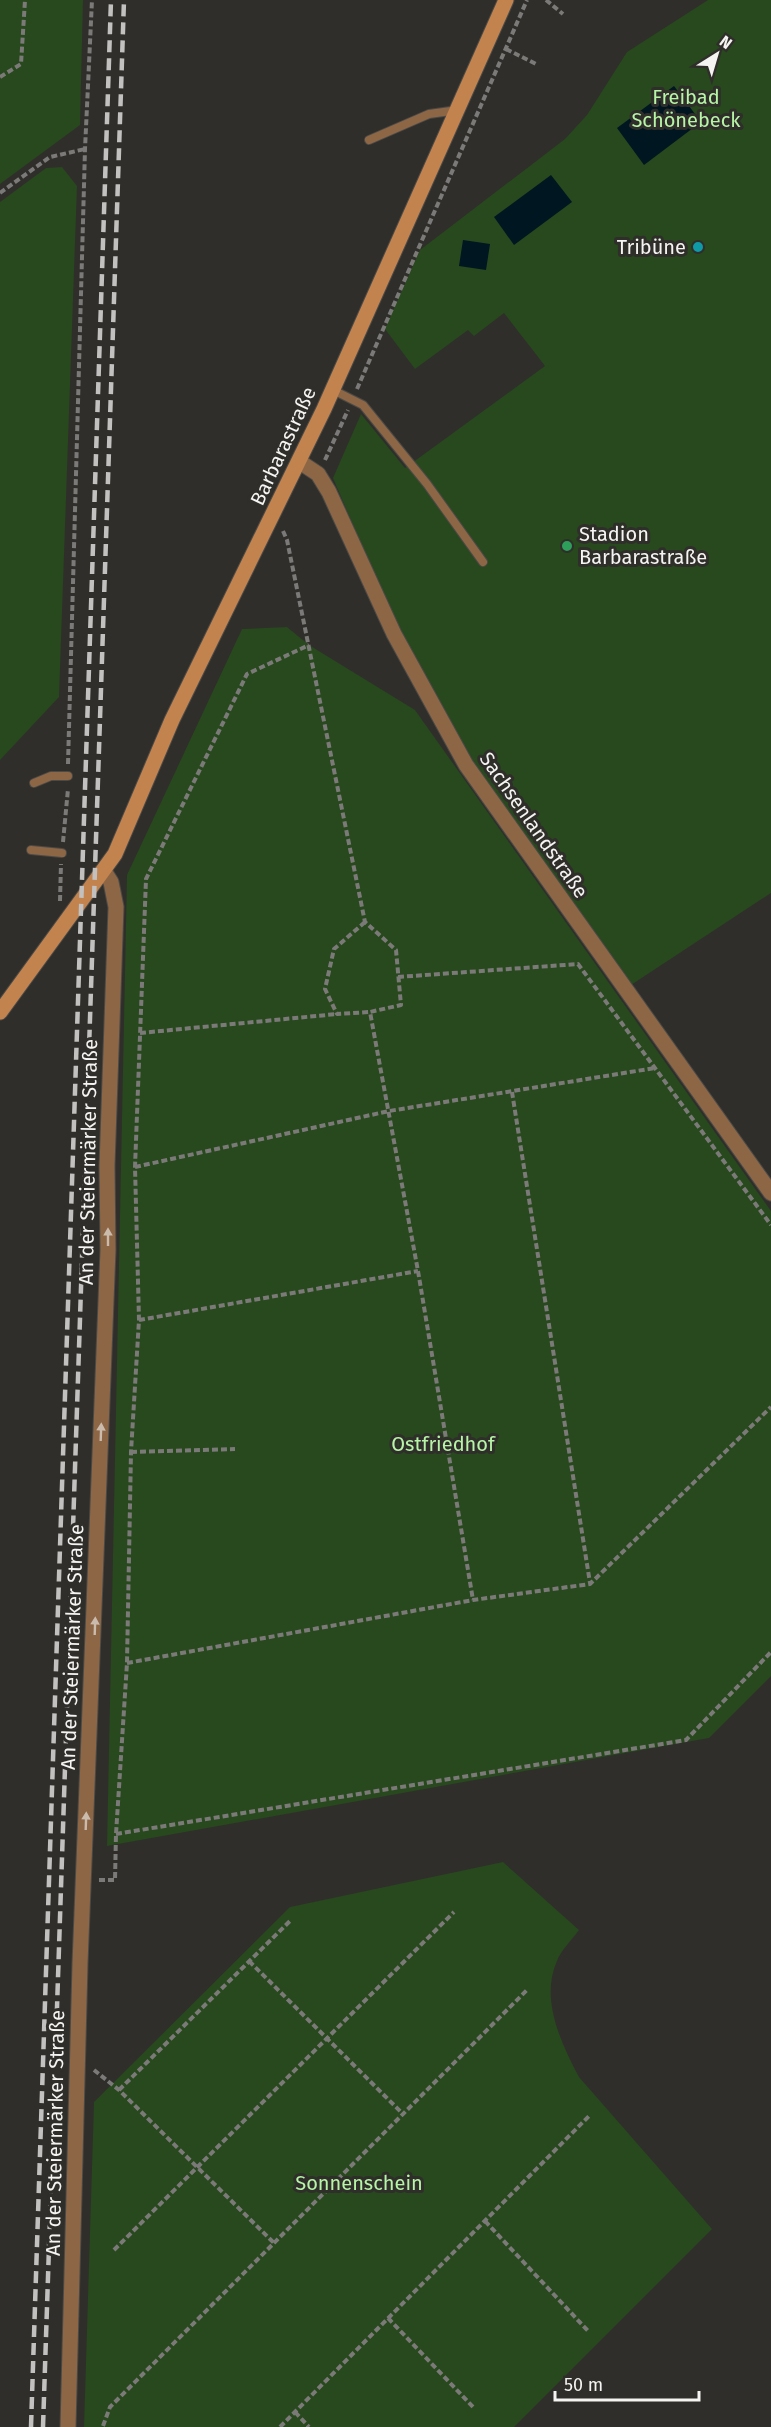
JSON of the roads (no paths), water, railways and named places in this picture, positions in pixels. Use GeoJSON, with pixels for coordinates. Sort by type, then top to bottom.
{"type":"FeatureCollection","features":[{"type":"Feature","properties":{"kind":"street","name":"Barbarastraße"},"geometry":{"type":"LineString","coordinates":[[0,1012],[104,871],[125,834],[172,720],[300,462],[333,390],[506,0]]}},
{"type":"Feature","properties":{"kind":"street","name":"Sachsenlandstraße"},"geometry":{"type":"LineString","coordinates":[[300,462],[318,474],[330,492],[394,634],[466,765],[771,1193]]}},
{"type":"Feature","properties":{"kind":"street","name":"An der Steiermärker Straße"},"geometry":{"type":"LineString","coordinates":[[68,2427],[84,1880],[108,1250],[108,1166],[116,907],[111,882],[104,871]]}},
{"type":"Feature","properties":{"kind":"lane"},"geometry":{"type":"LineString","coordinates":[[369,140],[429,114],[458,110]]}},
{"type":"Feature","properties":{"kind":"lane"},"geometry":{"type":"LineString","coordinates":[[333,390],[363,405],[427,484],[483,562]]}},
{"type":"Feature","properties":{"kind":"lane"},"geometry":{"type":"LineString","coordinates":[[34,783],[51,776],[68,776]]}},
{"type":"Feature","properties":{"kind":"lane"},"geometry":{"type":"LineString","coordinates":[[31,850],[62,853]]}},
{"type":"Feature","properties":{"kind":"water"},"geometry":{"type":"Polygon","coordinates":[[[674,86],[701,122],[644,165],[617,128],[674,86]]]}},
{"type":"Feature","properties":{"kind":"water"},"geometry":{"type":"Polygon","coordinates":[[[551,175],[572,202],[514,245],[494,217],[551,175]]]}},
{"type":"Feature","properties":{"kind":"water"},"geometry":{"type":"Polygon","coordinates":[[[463,240],[490,244],[486,270],[459,266],[463,240]]]}},
{"type":"Feature","properties":{"kind":"railway"},"geometry":{"type":"LineString","coordinates":[[31,2427],[111,0]]}},
{"type":"Feature","properties":{"kind":"railway"},"geometry":{"type":"LineString","coordinates":[[43,2427],[124,0]]}},
{"type":"Feature","properties":{"kind":"place","name":"Tribüne"},"geometry":{"type":"Point","coordinates":[698,247]}},
{"type":"Feature","properties":{"kind":"place","name":"Stadion Barbarastraße"},"geometry":{"type":"Point","coordinates":[567,546]}},
{"type":"Feature","properties":{"kind":"park label","name":"Freibad Schönebeck"},"geometry":{"type":"Point","coordinates":[686,108]}},
{"type":"Feature","properties":{"kind":"park label","name":"Ostfriedhof"},"geometry":{"type":"Point","coordinates":[443,1444]}},
{"type":"Feature","properties":{"kind":"park label","name":"Sonnenschein"},"geometry":{"type":"Point","coordinates":[359,2183]}}]}
